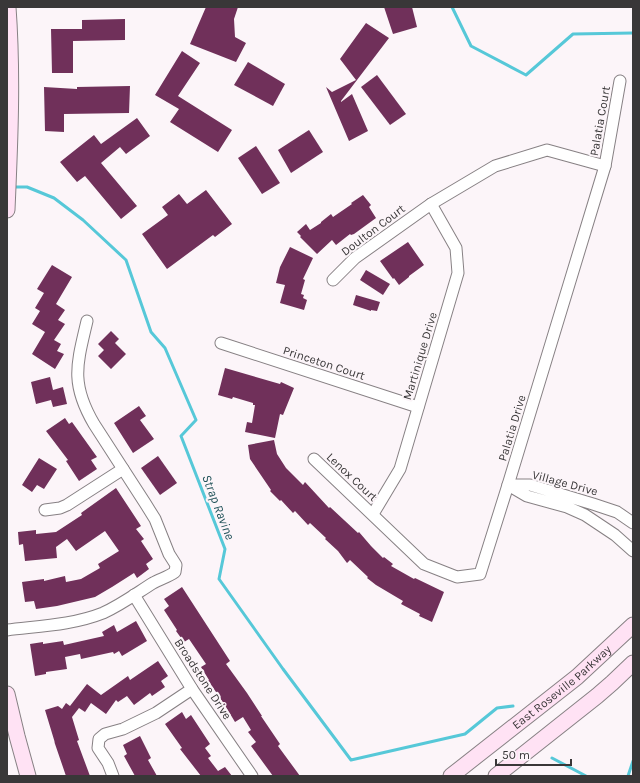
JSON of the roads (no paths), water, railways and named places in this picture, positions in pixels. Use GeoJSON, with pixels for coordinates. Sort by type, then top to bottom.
{"type":"FeatureCollection","features":[{"type":"Feature","properties":{"kind":"main road"},"geometry":{"type":"LineString","coordinates":[[7,210],[9,159],[8,7]]}},
{"type":"Feature","properties":{"kind":"main road","name":"East Roseville Parkway"},"geometry":{"type":"LineString","coordinates":[[451,776],[577,677],[633,625]]}},
{"type":"Feature","properties":{"kind":"main road"},"geometry":{"type":"LineString","coordinates":[[496,776],[612,683],[633,663]]}},
{"type":"Feature","properties":{"kind":"main road"},"geometry":{"type":"LineString","coordinates":[[7,694],[12,737],[28,776]]}},
{"type":"Feature","properties":{"kind":"street","name":"Palatia Court"},"geometry":{"type":"LineString","coordinates":[[605,166],[620,81]]}},
{"type":"Feature","properties":{"kind":"street","name":"Doulton Court"},"geometry":{"type":"LineString","coordinates":[[333,280],[355,258],[431,204],[495,166],[547,150],[605,166]]}},
{"type":"Feature","properties":{"kind":"street","name":"Palatia Drive"},"geometry":{"type":"LineString","coordinates":[[373,514],[424,564],[457,577],[480,574],[605,166]]}},
{"type":"Feature","properties":{"kind":"street","name":"Martinique Drive"},"geometry":{"type":"LineString","coordinates":[[373,514],[400,469],[458,273],[456,248],[431,204]]}},
{"type":"Feature","properties":{"kind":"street"},"geometry":{"type":"LineString","coordinates":[[7,630],[60,624],[89,618],[112,608],[155,581],[168,577],[175,572],[176,565],[169,554],[154,519],[87,411],[81,396],[77,369],[87,321]]}},
{"type":"Feature","properties":{"kind":"street","name":"Princeton Court"},"geometry":{"type":"LineString","coordinates":[[221,343],[418,407]]}},
{"type":"Feature","properties":{"kind":"street","name":"Lenox Court"},"geometry":{"type":"LineString","coordinates":[[314,459],[373,514]]}},
{"type":"Feature","properties":{"kind":"street"},"geometry":{"type":"LineString","coordinates":[[45,510],[60,508],[67,505],[123,469]]}},
{"type":"Feature","properties":{"kind":"street","name":"Village Drive"},"geometry":{"type":"LineString","coordinates":[[508,485],[530,486],[593,504],[617,512],[633,523]]}},
{"type":"Feature","properties":{"kind":"street","name":"Village Drive"},"geometry":{"type":"LineString","coordinates":[[508,485],[527,496],[567,507],[585,515],[615,535],[633,551]]}},
{"type":"Feature","properties":{"kind":"street","name":"Broadstone Drive"},"geometry":{"type":"LineString","coordinates":[[134,595],[192,689],[252,776]]}},
{"type":"Feature","properties":{"kind":"street"},"geometry":{"type":"LineString","coordinates":[[113,776],[108,763],[98,748],[99,739],[106,734],[140,722],[192,689]]}},
{"type":"Feature","properties":{"kind":"waterway"},"geometry":{"type":"LineString","coordinates":[[452,7],[471,46],[526,75],[573,34],[633,33]]}},
{"type":"Feature","properties":{"kind":"waterway","name":"Strap Ravine"},"geometry":{"type":"LineString","coordinates":[[12,187],[27,187],[54,198],[83,220],[126,260],[151,332],[165,348],[196,420],[181,436],[225,549],[219,579],[283,669],[351,760],[465,734],[497,708],[513,706]]}},
{"type":"Feature","properties":{"kind":"waterway","name":"Strap Ravine"},"geometry":{"type":"LineString","coordinates":[[552,758],[586,776]]}},
{"type":"Feature","properties":{"kind":"waterway"},"geometry":{"type":"LineString","coordinates":[[628,776],[633,761]]}}]}
